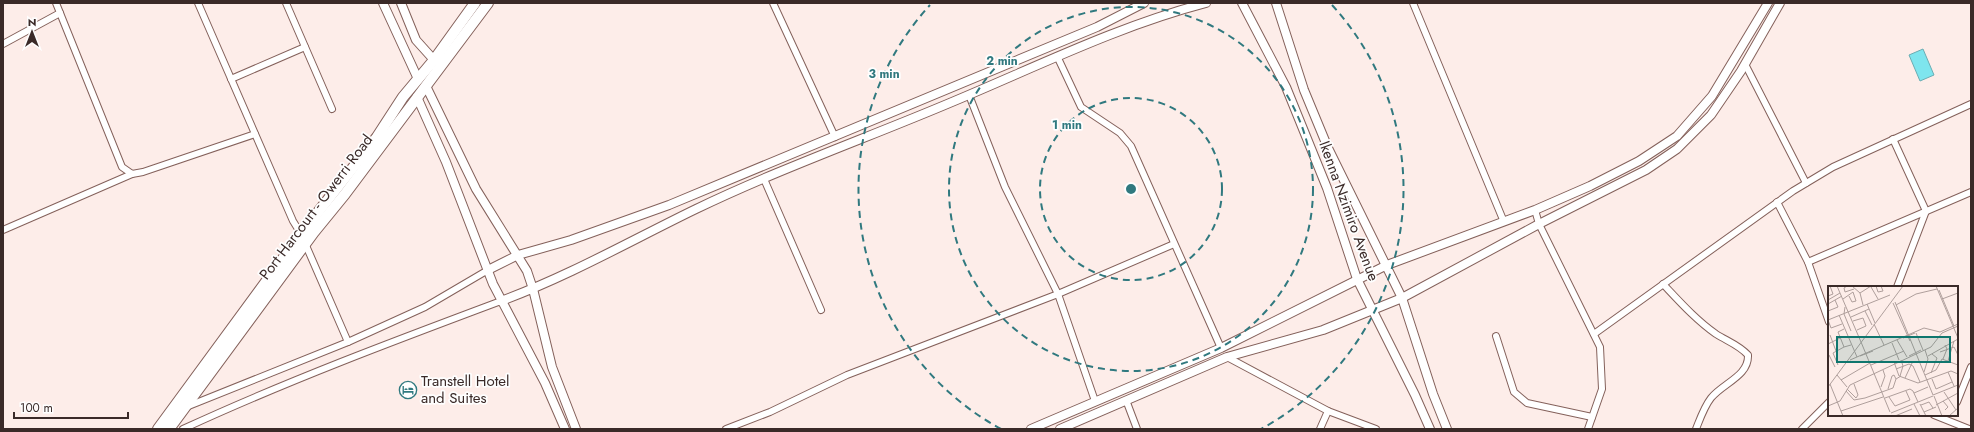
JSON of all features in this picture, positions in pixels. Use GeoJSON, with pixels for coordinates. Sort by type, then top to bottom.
{"type":"FeatureCollection","features":[{"type":"Feature","properties":{"kind":"main road","name":"Port Harcourt - Owerri Road"},"geometry":{"type":"LineString","coordinates":[[158,429],[301,234],[377,137],[403,97],[434,60],[475,3]]}},
{"type":"Feature","properties":{"kind":"main road","name":"Port Harcourt - Owerri Road"},"geometry":{"type":"LineString","coordinates":[[169,429],[305,244],[488,3]]}},
{"type":"Feature","properties":{"kind":"street"},"geometry":{"type":"LineString","coordinates":[[56,3],[122,167],[132,174]]}},
{"type":"Feature","properties":{"kind":"street"},"geometry":{"type":"LineString","coordinates":[[198,3],[293,221],[301,234],[348,342]]}},
{"type":"Feature","properties":{"kind":"street"},"geometry":{"type":"LineString","coordinates":[[286,3],[332,109]]}},
{"type":"Feature","properties":{"kind":"street"},"geometry":{"type":"LineString","coordinates":[[383,3],[418,79]]}},
{"type":"Feature","properties":{"kind":"street"},"geometry":{"type":"LineString","coordinates":[[401,3],[416,40],[434,60]]}},
{"type":"Feature","properties":{"kind":"street"},"geometry":{"type":"LineString","coordinates":[[773,3],[835,137]]}},
{"type":"Feature","properties":{"kind":"street"},"geometry":{"type":"LineString","coordinates":[[184,408],[348,342],[425,307],[488,270],[518,255],[571,240],[661,207],[835,137],[1097,28],[1144,3]]}},
{"type":"Feature","properties":{"kind":"street"},"geometry":{"type":"LineString","coordinates":[[183,429],[284,385],[392,341],[533,289],[698,208],[764,179],[969,95],[1057,56],[1138,25],[1206,3]]}},
{"type":"Feature","properties":{"kind":"street","name":"Ikenna Nzimiro Avenue"},"geometry":{"type":"LineString","coordinates":[[1242,3],[1286,87],[1327,188],[1357,279],[1415,395],[1430,429]]}},
{"type":"Feature","properties":{"kind":"street","name":"Ikenna Nzimiro Avenue"},"geometry":{"type":"LineString","coordinates":[[1276,3],[1304,90],[1328,148],[1402,298],[1433,394],[1447,429]]}},
{"type":"Feature","properties":{"kind":"street"},"geometry":{"type":"LineString","coordinates":[[1413,3],[1504,222]]}},
{"type":"Feature","properties":{"kind":"street"},"geometry":{"type":"LineString","coordinates":[[1031,429],[1221,348],[1387,265],[1535,210],[1590,186],[1632,164],[1677,136],[1712,96],[1768,3]]}},
{"type":"Feature","properties":{"kind":"street"},"geometry":{"type":"LineString","coordinates":[[1060,429],[1227,357],[1323,330],[1402,298],[1539,224],[1646,170],[1677,149],[1711,115],[1745,64],[1780,3]]}},
{"type":"Feature","properties":{"kind":"street"},"geometry":{"type":"LineString","coordinates":[[3,44],[60,14]]}},
{"type":"Feature","properties":{"kind":"street"},"geometry":{"type":"LineString","coordinates":[[231,79],[305,47]]}},
{"type":"Feature","properties":{"kind":"street"},"geometry":{"type":"LineString","coordinates":[[1057,56],[1081,107],[1120,133],[1130,146],[1221,348]]}},
{"type":"Feature","properties":{"kind":"street"},"geometry":{"type":"LineString","coordinates":[[1745,64],[1806,183]]}},
{"type":"Feature","properties":{"kind":"street"},"geometry":{"type":"LineString","coordinates":[[426,86],[476,189],[527,271],[533,289],[552,367],[576,429]]}},
{"type":"Feature","properties":{"kind":"street"},"geometry":{"type":"LineString","coordinates":[[969,95],[1005,187],[1058,294],[1095,401]]}},
{"type":"Feature","properties":{"kind":"street"},"geometry":{"type":"LineString","coordinates":[[417,97],[446,162],[501,301],[545,383],[565,429]]}},
{"type":"Feature","properties":{"kind":"street"},"geometry":{"type":"LineString","coordinates":[[1594,334],[1777,202],[1832,167],[1971,104]]}},
{"type":"Feature","properties":{"kind":"street"},"geometry":{"type":"LineString","coordinates":[[3,230],[132,174],[143,172],[255,134]]}},
{"type":"Feature","properties":{"kind":"street"},"geometry":{"type":"LineString","coordinates":[[1893,139],[1926,211],[1897,286]]}},
{"type":"Feature","properties":{"kind":"street"},"geometry":{"type":"LineString","coordinates":[[764,179],[821,310]]}},
{"type":"Feature","properties":{"kind":"street"},"geometry":{"type":"LineString","coordinates":[[1808,262],[1971,192]]}},
{"type":"Feature","properties":{"kind":"street"},"geometry":{"type":"LineString","coordinates":[[1777,202],[1808,262],[1828,319]]}},
{"type":"Feature","properties":{"kind":"street"},"geometry":{"type":"LineString","coordinates":[[1535,210],[1539,224],[1600,347],[1602,389],[1588,429]]}},
{"type":"Feature","properties":{"kind":"street"},"geometry":{"type":"LineString","coordinates":[[726,429],[770,412],[847,375],[1058,294],[1174,244]]}},
{"type":"Feature","properties":{"kind":"street"},"geometry":{"type":"LineString","coordinates":[[1663,284],[1687,310],[1716,333],[1742,349],[1748,355],[1748,362],[1745,369],[1710,398],[1696,429]]}},
{"type":"Feature","properties":{"kind":"street"},"geometry":{"type":"LineString","coordinates":[[1496,336],[1514,392],[1527,403],[1592,417]]}},
{"type":"Feature","properties":{"kind":"street"},"geometry":{"type":"LineString","coordinates":[[1227,357],[1328,411],[1376,429]]}},
{"type":"Feature","properties":{"kind":"street"},"geometry":{"type":"LineString","coordinates":[[1958,400],[1971,367]]}},
{"type":"Feature","properties":{"kind":"street"},"geometry":{"type":"LineString","coordinates":[[1126,400],[1137,429]]}},
{"type":"Feature","properties":{"kind":"street"},"geometry":{"type":"LineString","coordinates":[[1802,429],[1828,403]]}},
{"type":"Feature","properties":{"kind":"street"},"geometry":{"type":"LineString","coordinates":[[1320,429],[1328,411]]}},
{"type":"Feature","properties":{"kind":"street"},"geometry":{"type":"LineString","coordinates":[[1939,416],[1950,418],[1969,429]]}},
{"type":"Feature","properties":{"kind":"water"},"geometry":{"type":"Polygon","coordinates":[[[1923,49],[1934,75],[1920,81],[1909,55],[1923,49]]]}},
{"type":"Feature","properties":{"kind":"place","name":"Transtell Hotel and Suites"},"geometry":{"type":"Point","coordinates":[408,390]}}]}
